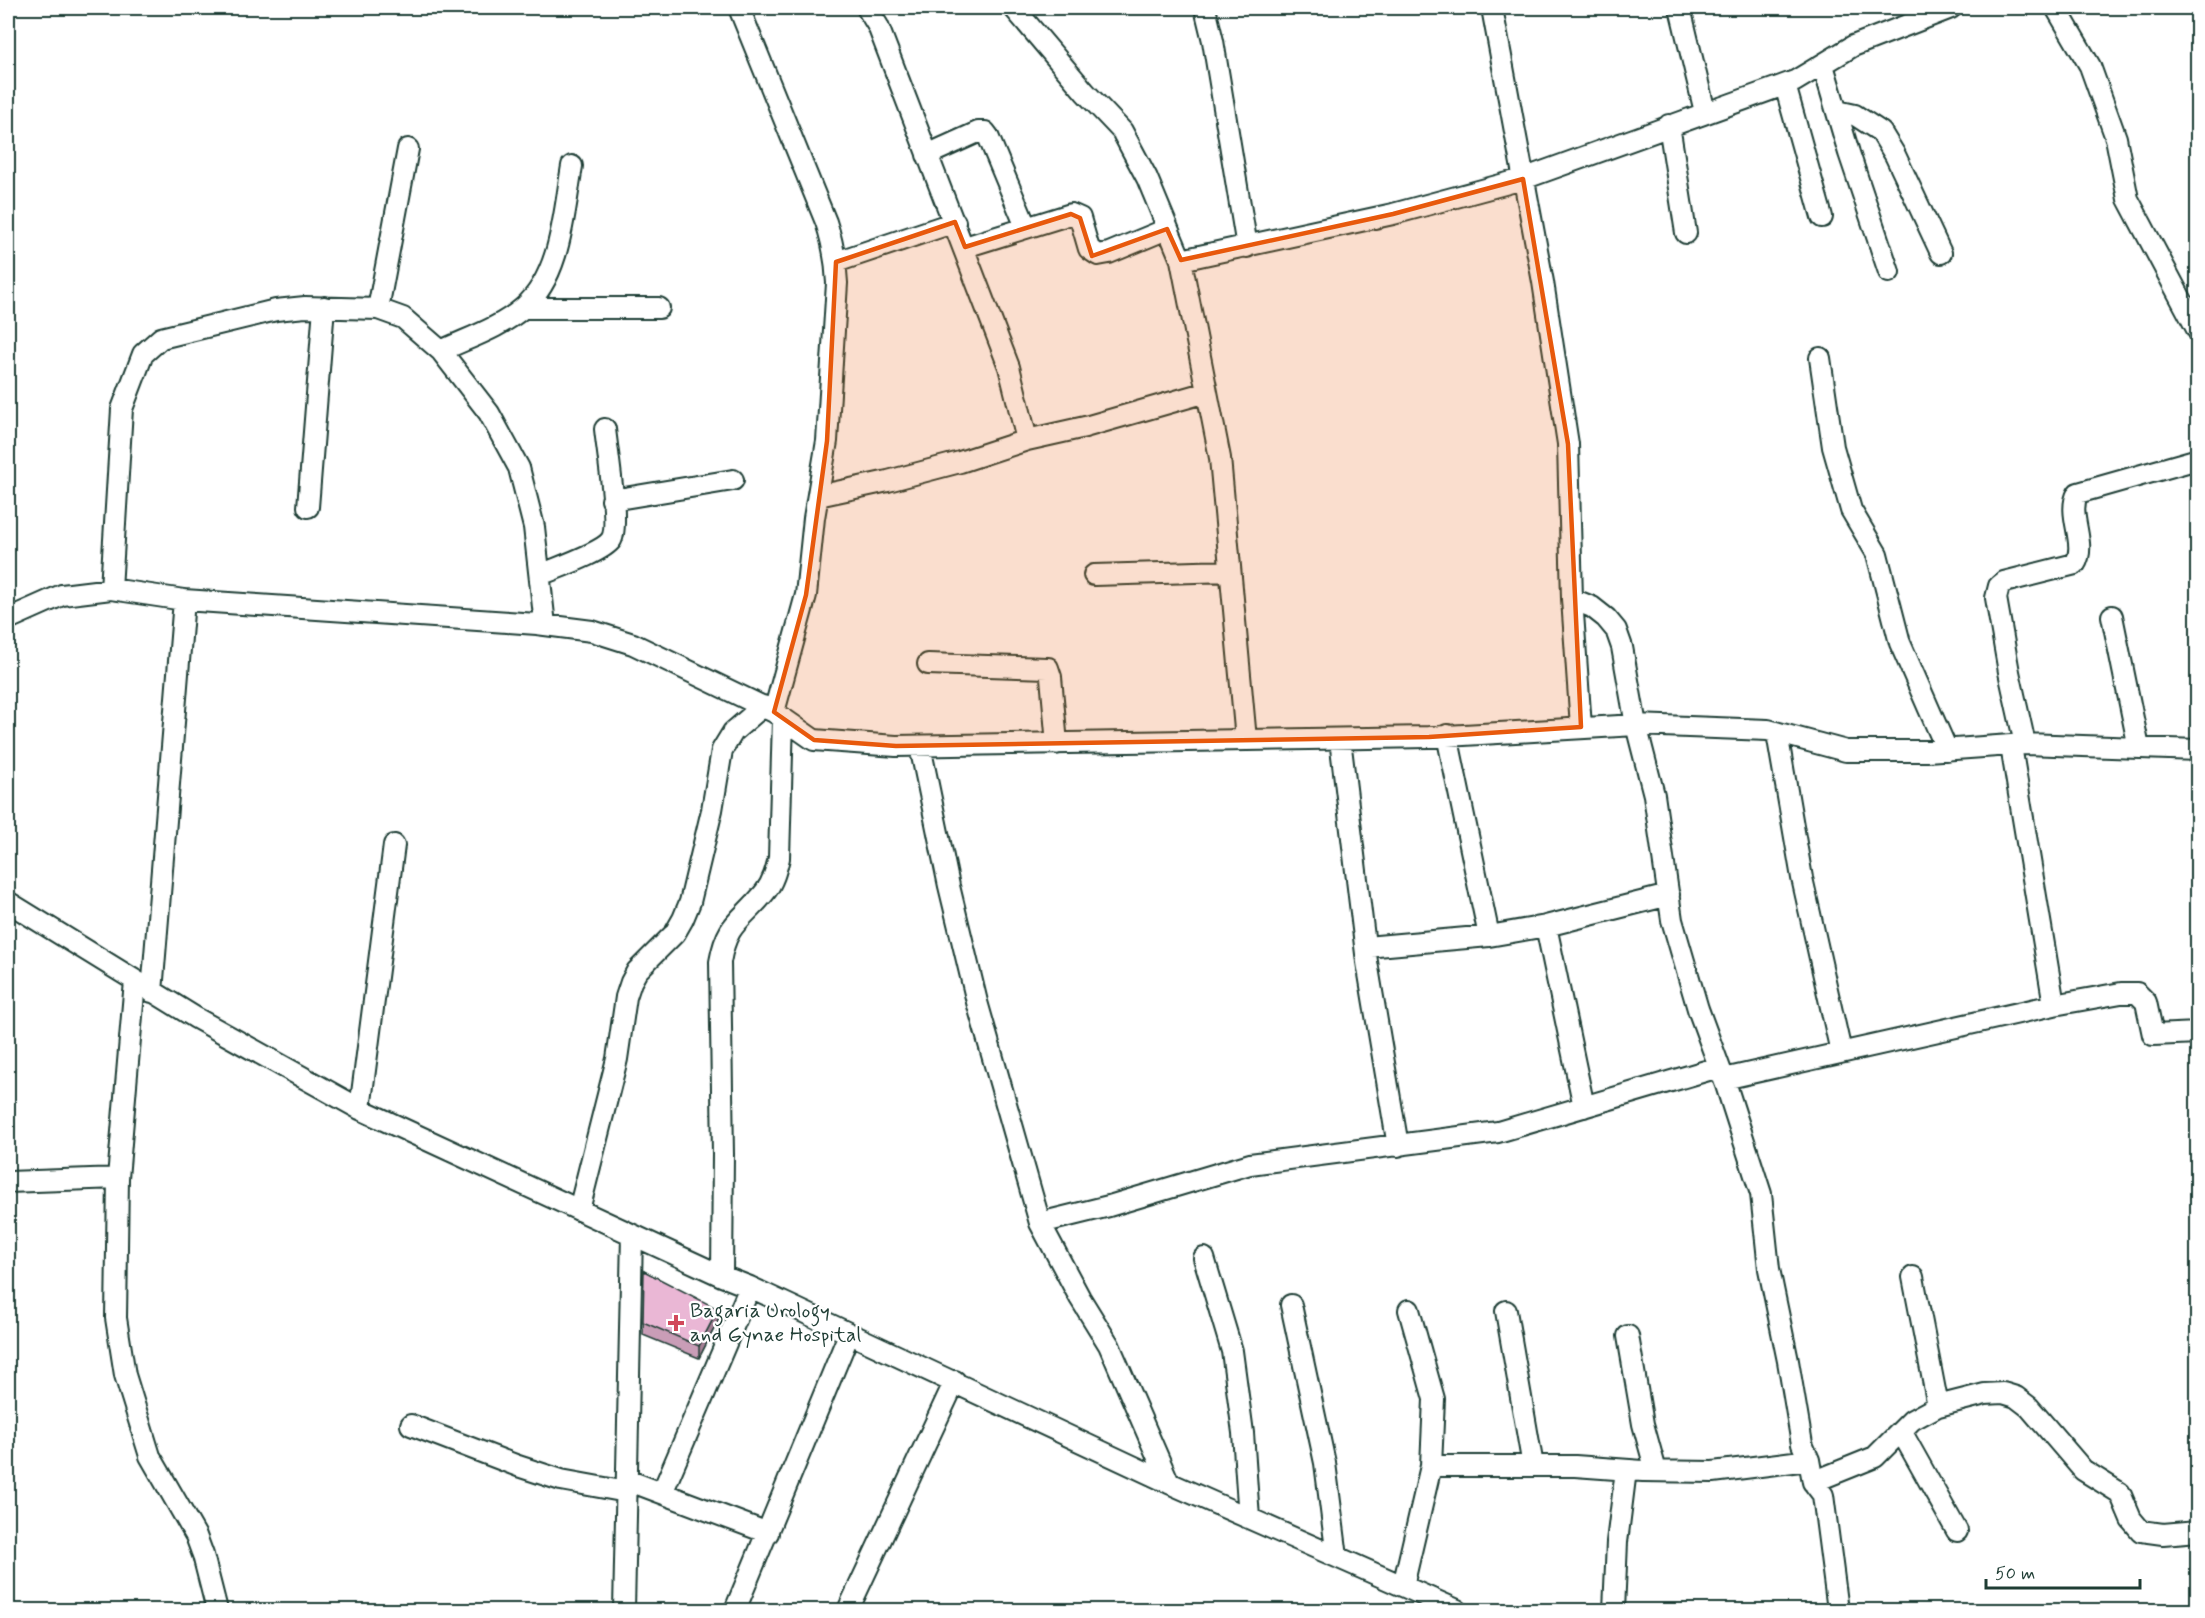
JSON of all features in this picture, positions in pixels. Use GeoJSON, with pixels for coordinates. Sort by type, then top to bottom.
{"type":"FeatureCollection","features":[{"type":"Feature","properties":{"kind":"street"},"geometry":{"type":"LineString","coordinates":[[722,1276],[720,962],[723,943],[732,926],[765,892],[773,878],[779,858],[773,712],[806,595],[827,441],[837,284],[834,246],[826,222],[739,8]]}},
{"type":"Feature","properties":{"kind":"street"},"geometry":{"type":"LineString","coordinates":[[867,8],[878,26],[1010,367],[1027,440]]}},
{"type":"Feature","properties":{"kind":"street"},"geometry":{"type":"LineString","coordinates":[[1014,8],[1085,92],[1122,131],[1147,178],[1181,260],[1220,458],[1246,740]]}},
{"type":"Feature","properties":{"kind":"street"},"geometry":{"type":"LineString","coordinates":[[1205,8],[1213,41],[1247,247]]}},
{"type":"Feature","properties":{"kind":"street"},"geometry":{"type":"LineString","coordinates":[[1492,8],[1543,282],[1568,444],[1572,599],[1581,728]]}},
{"type":"Feature","properties":{"kind":"street"},"geometry":{"type":"LineString","coordinates":[[1680,8],[1704,112]]}},
{"type":"Feature","properties":{"kind":"street"},"geometry":{"type":"LineString","coordinates":[[1181,260],[1393,214],[1523,179],[1795,81],[1853,46],[1951,8]]}},
{"type":"Feature","properties":{"kind":"street"},"geometry":{"type":"LineString","coordinates":[[2056,8],[2090,66],[2116,138],[2128,199],[2198,331]]}},
{"type":"Feature","properties":{"kind":"street"},"geometry":{"type":"LineString","coordinates":[[1823,65],[1889,272]]}},
{"type":"Feature","properties":{"kind":"street"},"geometry":{"type":"LineString","coordinates":[[1785,84],[1822,217]]}},
{"type":"Feature","properties":{"kind":"street"},"geometry":{"type":"LineString","coordinates":[[1837,111],[1855,115],[1881,132],[1895,155],[1941,253]]}},
{"type":"Feature","properties":{"kind":"street"},"geometry":{"type":"LineString","coordinates":[[1669,125],[1686,232]]}},
{"type":"Feature","properties":{"kind":"street"},"geometry":{"type":"LineString","coordinates":[[927,154],[978,132],[985,132],[1026,227]]}},
{"type":"Feature","properties":{"kind":"street"},"geometry":{"type":"LineString","coordinates":[[378,309],[408,149]]}},
{"type":"Feature","properties":{"kind":"street"},"geometry":{"type":"LineString","coordinates":[[441,351],[500,324],[524,308],[537,291],[551,267],[559,242],[572,166]]}},
{"type":"Feature","properties":{"kind":"street"},"geometry":{"type":"LineString","coordinates":[[965,247],[1067,214],[1077,215],[1089,249],[1098,255],[1167,229]]}},
{"type":"Feature","properties":{"kind":"street"},"geometry":{"type":"LineString","coordinates":[[836,262],[955,222]]}},
{"type":"Feature","properties":{"kind":"street"},"geometry":{"type":"LineString","coordinates":[[308,507],[324,307]]}},
{"type":"Feature","properties":{"kind":"street"},"geometry":{"type":"LineString","coordinates":[[111,589],[122,409],[143,354],[161,338],[276,310],[324,307],[378,309],[403,318],[441,351],[489,413],[519,468],[534,526],[545,625]]}},
{"type":"Feature","properties":{"kind":"street"},"geometry":{"type":"LineString","coordinates":[[524,308],[659,308]]}},
{"type":"Feature","properties":{"kind":"street"},"geometry":{"type":"LineString","coordinates":[[1820,358],[1833,447],[1851,510],[1877,554],[1900,643],[1947,750]]}},
{"type":"Feature","properties":{"kind":"street"},"geometry":{"type":"LineString","coordinates":[[818,496],[960,462],[1027,440],[1085,427],[1207,392]]}},
{"type":"Feature","properties":{"kind":"street"},"geometry":{"type":"LineString","coordinates":[[540,575],[608,544],[614,530],[605,429]]}},
{"type":"Feature","properties":{"kind":"street"},"geometry":{"type":"LineString","coordinates":[[2054,1005],[2009,672],[1996,598],[1999,586],[2004,582],[2075,564],[2079,554],[2075,503],[2078,493],[2198,459]]}},
{"type":"Feature","properties":{"kind":"street"},"geometry":{"type":"LineString","coordinates":[[612,500],[733,480]]}},
{"type":"Feature","properties":{"kind":"street"},"geometry":{"type":"LineString","coordinates":[[1094,575],[1230,571]]}},
{"type":"Feature","properties":{"kind":"street"},"geometry":{"type":"LineString","coordinates":[[8,620],[62,595],[111,589],[184,600],[545,625],[592,631],[633,644],[773,712],[814,740],[896,746],[1340,739],[1636,725],[1768,730],[1846,751],[1947,750],[2018,745],[2198,750]]}},
{"type":"Feature","properties":{"kind":"street"},"geometry":{"type":"LineString","coordinates":[[1572,599],[1592,607],[1606,618],[1616,630],[1622,647],[1636,725],[1654,795],[1672,920],[1698,1009],[1722,1073],[1761,1194],[1768,1269],[1788,1361],[1802,1444],[1809,1460],[1813,1482],[1824,1495],[1838,1611]]}},
{"type":"Feature","properties":{"kind":"street"},"geometry":{"type":"LineString","coordinates":[[152,992],[184,600]]}},
{"type":"Feature","properties":{"kind":"street"},"geometry":{"type":"LineString","coordinates":[[2112,616],[2139,748]]}},
{"type":"Feature","properties":{"kind":"street"},"geometry":{"type":"LineString","coordinates":[[928,664],[1048,668],[1051,677],[1057,744]]}},
{"type":"Feature","properties":{"kind":"street"},"geometry":{"type":"LineString","coordinates":[[579,1210],[616,1059],[631,981],[637,971],[675,933],[690,902],[701,848],[712,810],[722,750],[733,732],[773,712]]}},
{"type":"Feature","properties":{"kind":"street"},"geometry":{"type":"LineString","coordinates":[[1777,733],[1802,878],[1841,1052]]}},
{"type":"Feature","properties":{"kind":"street"},"geometry":{"type":"LineString","coordinates":[[1447,735],[1489,936]]}},
{"type":"Feature","properties":{"kind":"street"},"geometry":{"type":"LineString","coordinates":[[1340,739],[1366,947],[1398,1146]]}},
{"type":"Feature","properties":{"kind":"street"},"geometry":{"type":"LineString","coordinates":[[920,746],[949,886],[977,1002],[1040,1223],[1080,1298],[1109,1346],[1169,1482]]}},
{"type":"Feature","properties":{"kind":"street"},"geometry":{"type":"LineString","coordinates":[[360,1109],[394,845]]}},
{"type":"Feature","properties":{"kind":"street"},"geometry":{"type":"LineString","coordinates":[[1366,947],[1489,936],[1546,926],[1669,895]]}},
{"type":"Feature","properties":{"kind":"street"},"geometry":{"type":"LineString","coordinates":[[8,902],[152,992],[308,1082],[360,1109],[1169,1482],[1457,1611]]}},
{"type":"Feature","properties":{"kind":"street"},"geometry":{"type":"LineString","coordinates":[[1546,926],[1584,1107]]}},
{"type":"Feature","properties":{"kind":"street"},"geometry":{"type":"LineString","coordinates":[[135,981],[118,1178],[116,1317],[125,1375],[150,1456],[196,1536],[217,1611]]}},
{"type":"Feature","properties":{"kind":"street"},"geometry":{"type":"LineString","coordinates":[[1040,1223],[1109,1206],[1250,1164],[1498,1132],[1584,1107],[1722,1073],[1841,1052],[2054,1005],[2121,993],[2136,993],[2146,1002],[2154,1035],[2198,1033]]}},
{"type":"Feature","properties":{"kind":"street"},"geometry":{"type":"LineString","coordinates":[[8,1182],[118,1178]]}},
{"type":"Feature","properties":{"kind":"street"},"geometry":{"type":"LineString","coordinates":[[624,1611],[632,1235]]}},
{"type":"Feature","properties":{"kind":"street"},"geometry":{"type":"LineString","coordinates":[[1204,1258],[1232,1351],[1243,1433],[1249,1518]]}},
{"type":"Feature","properties":{"kind":"street"},"geometry":{"type":"LineString","coordinates":[[1913,1277],[1938,1406]]}},
{"type":"Feature","properties":{"kind":"street"},"geometry":{"type":"LineString","coordinates":[[662,1492],[750,1287]]}},
{"type":"Feature","properties":{"kind":"street"},"geometry":{"type":"LineString","coordinates":[[1291,1305],[1325,1463],[1337,1557]]}},
{"type":"Feature","properties":{"kind":"street"},"geometry":{"type":"LineString","coordinates":[[1403,1586],[1431,1466],[1434,1399],[1409,1310]]}},
{"type":"Feature","properties":{"kind":"street"},"geometry":{"type":"LineString","coordinates":[[1506,1311],[1533,1466]]}},
{"type":"Feature","properties":{"kind":"street"},"geometry":{"type":"LineString","coordinates":[[735,1611],[849,1334]]}},
{"type":"Feature","properties":{"kind":"street"},"geometry":{"type":"LineString","coordinates":[[1628,1336],[1643,1424],[1656,1471]]}},
{"type":"Feature","properties":{"kind":"street"},"geometry":{"type":"LineString","coordinates":[[848,1611],[955,1382]]}},
{"type":"Feature","properties":{"kind":"street"},"geometry":{"type":"LineString","coordinates":[[1813,1482],[1875,1457],[1912,1420],[1938,1406],[1985,1394],[2003,1393],[2016,1397],[2030,1407],[2083,1470],[2120,1493],[2131,1518],[2141,1531],[2163,1534],[2198,1531]]}},
{"type":"Feature","properties":{"kind":"street"},"geometry":{"type":"LineString","coordinates":[[411,1425],[561,1480],[627,1486],[662,1492],[768,1533]]}},
{"type":"Feature","properties":{"kind":"street"},"geometry":{"type":"LineString","coordinates":[[1901,1431],[1958,1531]]}},
{"type":"Feature","properties":{"kind":"street"},"geometry":{"type":"LineString","coordinates":[[1431,1466],[1575,1466],[1713,1472],[1809,1460]]}},
{"type":"Feature","properties":{"kind":"street"},"geometry":{"type":"LineString","coordinates":[[1614,1611],[1617,1542],[1626,1470]]}},
{"type":"Feature","properties":{"kind":"highlighted area"},"geometry":{"type":"Polygon","coordinates":[[[1523,179],[1568,444],[1581,727],[1429,737],[896,746],[814,740],[774,712],[806,595],[827,441],[836,262],[955,222],[965,247],[1071,214],[1080,218],[1092,256],[1167,229],[1181,260],[1393,214],[1523,179]]]}},
{"type":"Feature","properties":{"kind":"building"},"geometry":{"type":"Polygon","coordinates":[[[644,1271],[718,1309],[699,1346],[643,1322],[644,1271]]]}},
{"type":"Feature","properties":{"kind":"place","name":"Bagaria Urology and Gynae Hospital"},"geometry":{"type":"Point","coordinates":[676,1323]}}]}
